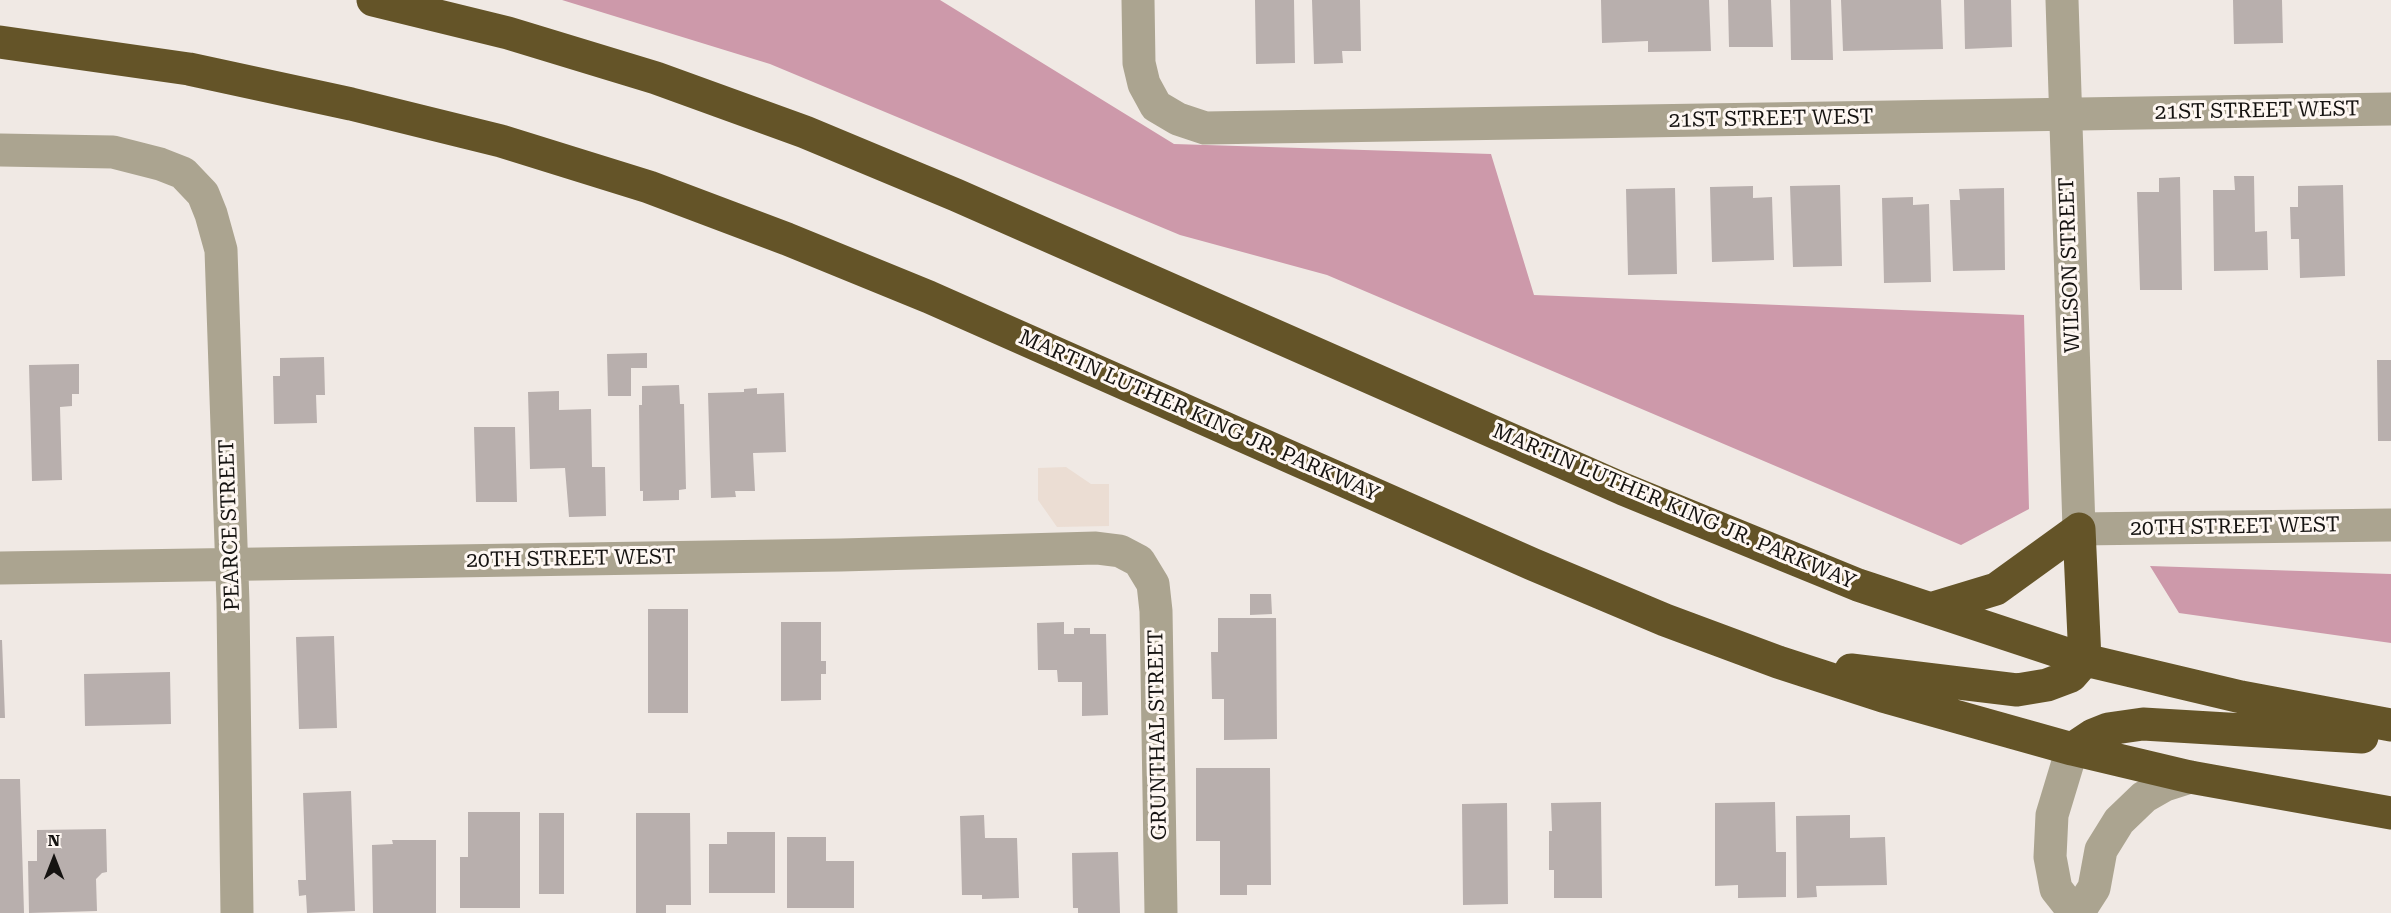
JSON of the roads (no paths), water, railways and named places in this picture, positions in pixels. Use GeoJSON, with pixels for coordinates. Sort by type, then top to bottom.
{"type":"FeatureCollection","features":[{"type":"Feature","properties":{"kind":"highway","name":"MARTIN LUTHER KING JR. PARKWAY"},"geometry":{"type":"LineString","coordinates":[[373,0],[508,33],[622,67],[805,132],[956,195],[1623,489],[1857,585],[2085,660],[2241,697],[2391,724]]}},
{"type":"Feature","properties":{"kind":"highway","name":"MARTIN LUTHER KING JR. PARKWAY"},"geometry":{"type":"LineString","coordinates":[[0,42],[189,69],[351,104],[501,141],[649,187],[787,238],[929,297],[1532,564],[1665,620],[1778,662],[1883,696],[2072,749],[2190,777],[2391,813]]}},
{"type":"Feature","properties":{"kind":"highway"},"geometry":{"type":"LineString","coordinates":[[1930,609],[1996,589],[2079,529]]}},
{"type":"Feature","properties":{"kind":"highway"},"geometry":{"type":"LineString","coordinates":[[1778,662],[2017,690],[2047,686],[2071,676],[2085,660],[2079,529]]}},
{"type":"Feature","properties":{"kind":"highway"},"geometry":{"type":"LineString","coordinates":[[2072,749],[2093,735],[2108,729],[2143,724],[2391,739]]}},
{"type":"Feature","properties":{"kind":"street","name":"21ST STREET WEST"},"geometry":{"type":"LineString","coordinates":[[1137,0],[1139,63],[1144,84],[1156,106],[1178,119],[1205,128],[2391,108]]}},
{"type":"Feature","properties":{"kind":"street","name":"WILSON STREET"},"geometry":{"type":"LineString","coordinates":[[2062,0],[2079,529]]}},
{"type":"Feature","properties":{"kind":"street","name":"PEARCE STREET"},"geometry":{"type":"LineString","coordinates":[[0,150],[113,152],[160,164],[183,173],[203,194],[221,249],[231,565],[237,913]]}},
{"type":"Feature","properties":{"kind":"street","name":"20TH STREET WEST"},"geometry":{"type":"LineString","coordinates":[[2079,529],[2391,525]]}},
{"type":"Feature","properties":{"kind":"street","name":"20TH STREET WEST"},"geometry":{"type":"LineString","coordinates":[[0,568],[841,555],[1096,548],[1120,551],[1139,561]]}},
{"type":"Feature","properties":{"kind":"street","name":"GRUNTHAL STREET"},"geometry":{"type":"LineString","coordinates":[[1139,561],[1153,584],[1156,610],[1161,913]]}},
{"type":"Feature","properties":{"kind":"street"},"geometry":{"type":"LineString","coordinates":[[2072,749],[2052,815],[2050,857],[2055,889],[2076,913],[2094,888],[2102,850],[2119,821],[2144,797],[2165,785],[2190,777]]}}]}
